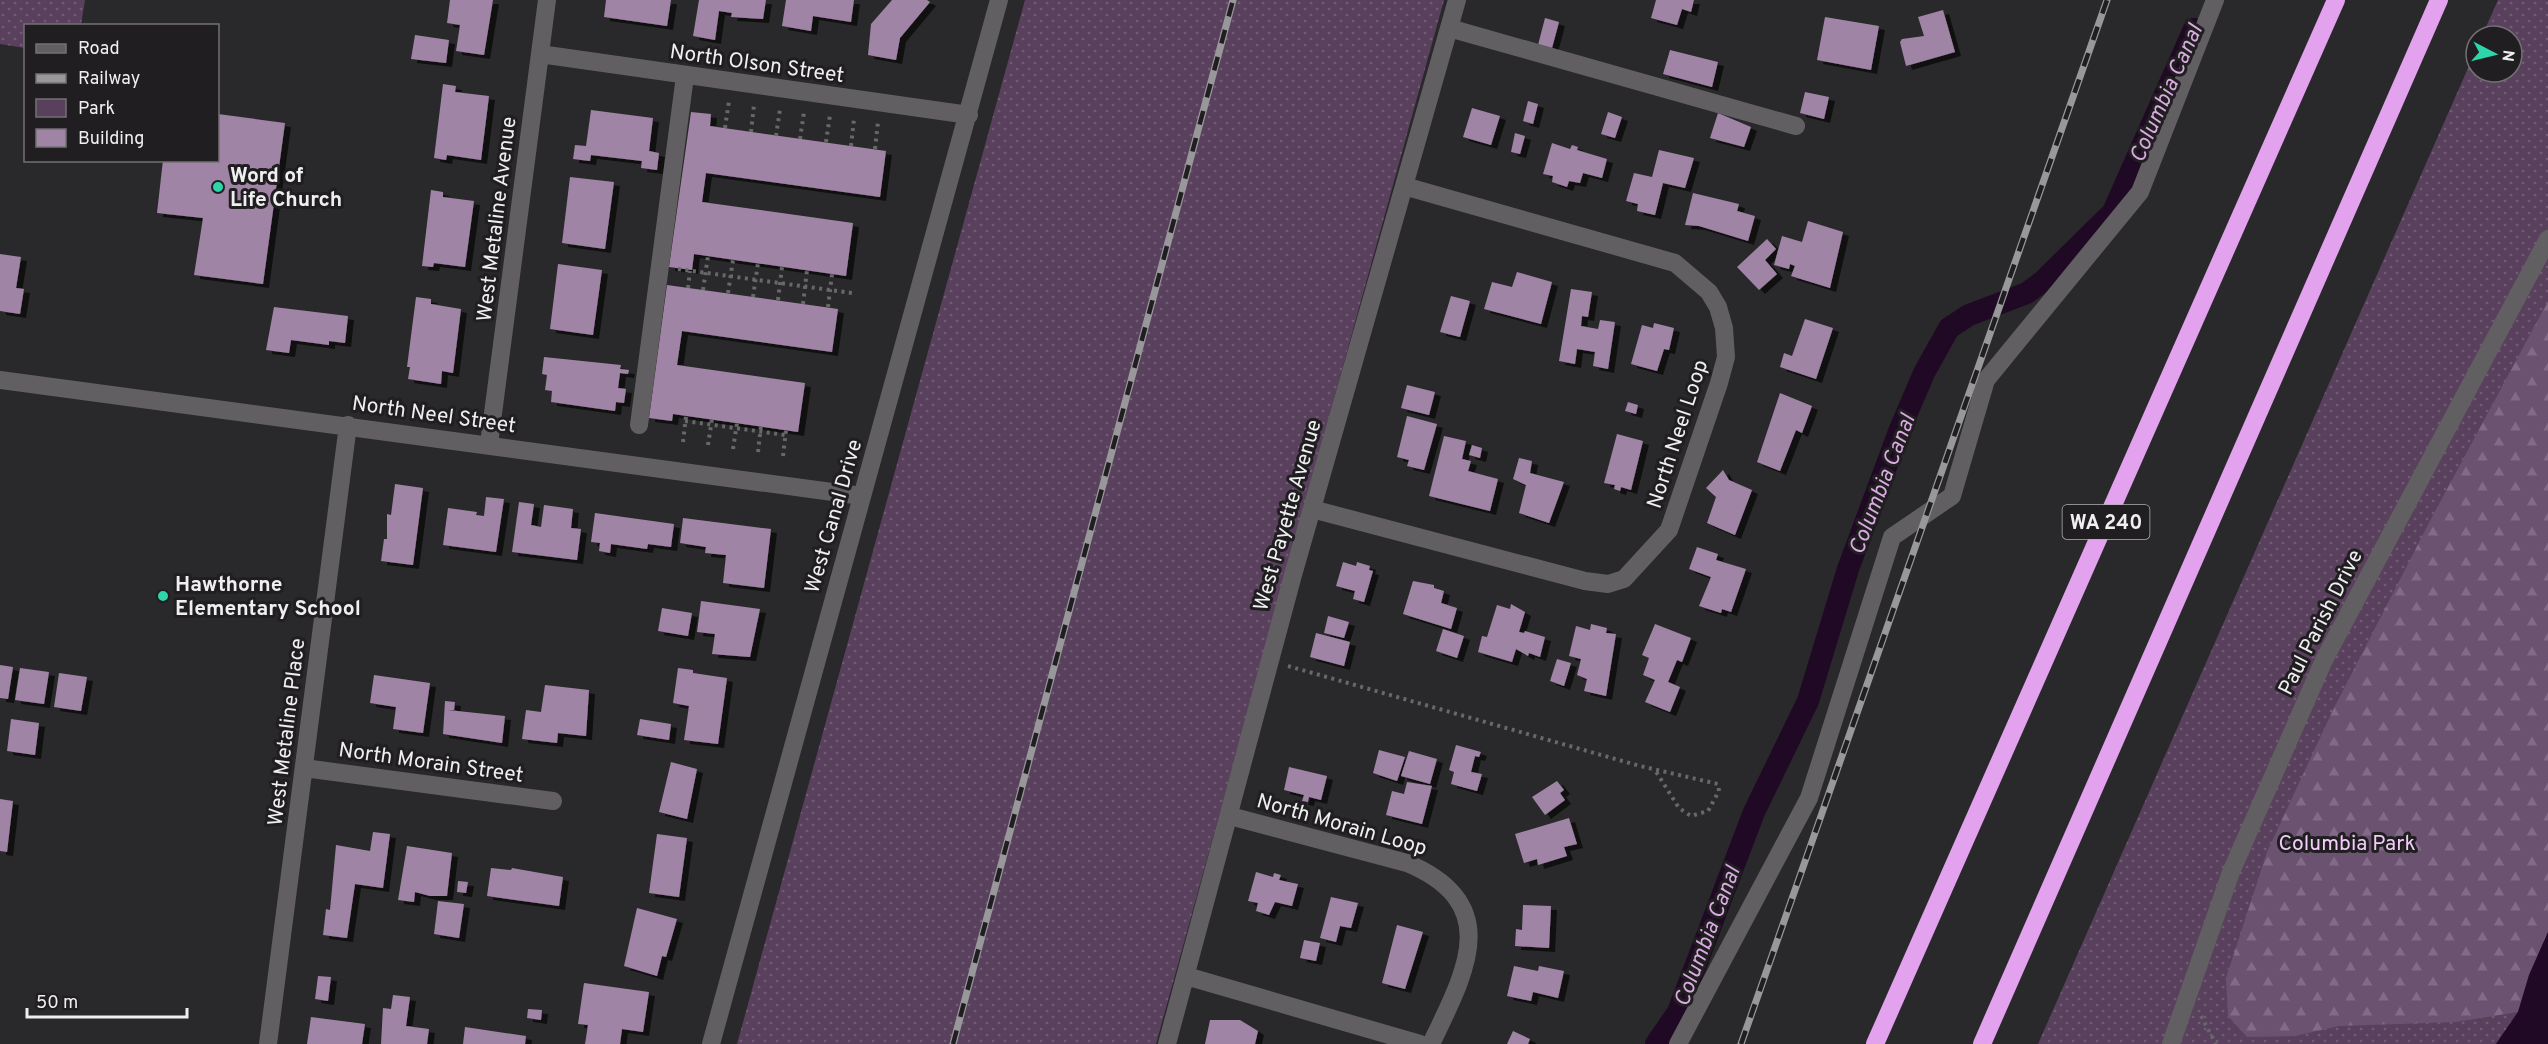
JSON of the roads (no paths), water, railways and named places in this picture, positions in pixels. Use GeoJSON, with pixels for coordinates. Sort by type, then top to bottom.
{"type":"FeatureCollection","features":[{"type":"Feature","properties":{"kind":"highway","name":"WA 240"},"geometry":{"type":"LineString","coordinates":[[1875,1044],[2336,0]]}},
{"type":"Feature","properties":{"kind":"highway"},"geometry":{"type":"LineString","coordinates":[[1982,1044],[2439,0]]}},
{"type":"Feature","properties":{"kind":"street","name":"West Metaline Avenue"},"geometry":{"type":"LineString","coordinates":[[489,444],[547,0]]}},
{"type":"Feature","properties":{"kind":"street","name":"West Canal Drive"},"geometry":{"type":"LineString","coordinates":[[711,1044],[999,0]]}},
{"type":"Feature","properties":{"kind":"street","name":"West Payette Avenue"},"geometry":{"type":"LineString","coordinates":[[1167,1044],[1270,660],[1457,0]]}},
{"type":"Feature","properties":{"kind":"street"},"geometry":{"type":"LineString","coordinates":[[1678,1044],[1809,798],[1892,537],[1952,496],[1986,380],[2140,192],[2215,0]]}},
{"type":"Feature","properties":{"kind":"street"},"geometry":{"type":"LineString","coordinates":[[1449,28],[1796,126]]}},
{"type":"Feature","properties":{"kind":"street","name":"North Olson Street"},"geometry":{"type":"LineString","coordinates":[[540,54],[969,115]]}},
{"type":"Feature","properties":{"kind":"street"},"geometry":{"type":"LineString","coordinates":[[639,425],[685,76]]}},
{"type":"Feature","properties":{"kind":"street","name":"North Neel Loop"},"geometry":{"type":"LineString","coordinates":[[1312,509],[1585,581],[1608,584],[1624,579],[1669,530],[1719,383],[1726,357],[1724,328],[1718,308],[1702,285],[1675,262],[1404,186]]}},
{"type":"Feature","properties":{"kind":"street","name":"Paul Parish Drive"},"geometry":{"type":"LineString","coordinates":[[2171,1044],[2231,872],[2314,681],[2548,239]]}},
{"type":"Feature","properties":{"kind":"street","name":"North Neel Street"},"geometry":{"type":"LineString","coordinates":[[0,380],[348,425],[862,496]]}},
{"type":"Feature","properties":{"kind":"street","name":"West Metaline Place"},"geometry":{"type":"LineString","coordinates":[[268,1044],[348,425]]}},
{"type":"Feature","properties":{"kind":"street","name":"North Morain Street"},"geometry":{"type":"LineString","coordinates":[[304,768],[553,801]]}},
{"type":"Feature","properties":{"kind":"street","name":"North Morain Loop"},"geometry":{"type":"LineString","coordinates":[[1230,816],[1407,863],[1431,873],[1457,898],[1466,916],[1470,936],[1468,952],[1462,980],[1431,1044]]}},
{"type":"Feature","properties":{"kind":"street"},"geometry":{"type":"LineString","coordinates":[[1186,976],[1420,1044]]}},
{"type":"Feature","properties":{"kind":"waterway","name":"Columbia Canal"},"geometry":{"type":"LineString","coordinates":[[1656,1044],[1678,1012],[1754,812],[1808,701],[1848,569],[1900,429],[1924,373],[1949,328],[1969,315],[2027,293],[2043,281],[2113,212],[2194,29]]}},
{"type":"Feature","properties":{"kind":"railway"},"geometry":{"type":"LineString","coordinates":[[953,1044],[1233,0]]}},
{"type":"Feature","properties":{"kind":"railway"},"geometry":{"type":"LineString","coordinates":[[1741,1044],[2107,0]]}},
{"type":"Feature","properties":{"kind":"place","name":"Word of Life Church"},"geometry":{"type":"Point","coordinates":[218,187]}},
{"type":"Feature","properties":{"kind":"place","name":"Hawthorne Elementary School"},"geometry":{"type":"Point","coordinates":[163,596]}},
{"type":"Feature","properties":{"kind":"park label","name":"Columbia Park"},"geometry":{"type":"Point","coordinates":[2347,843]}}]}
